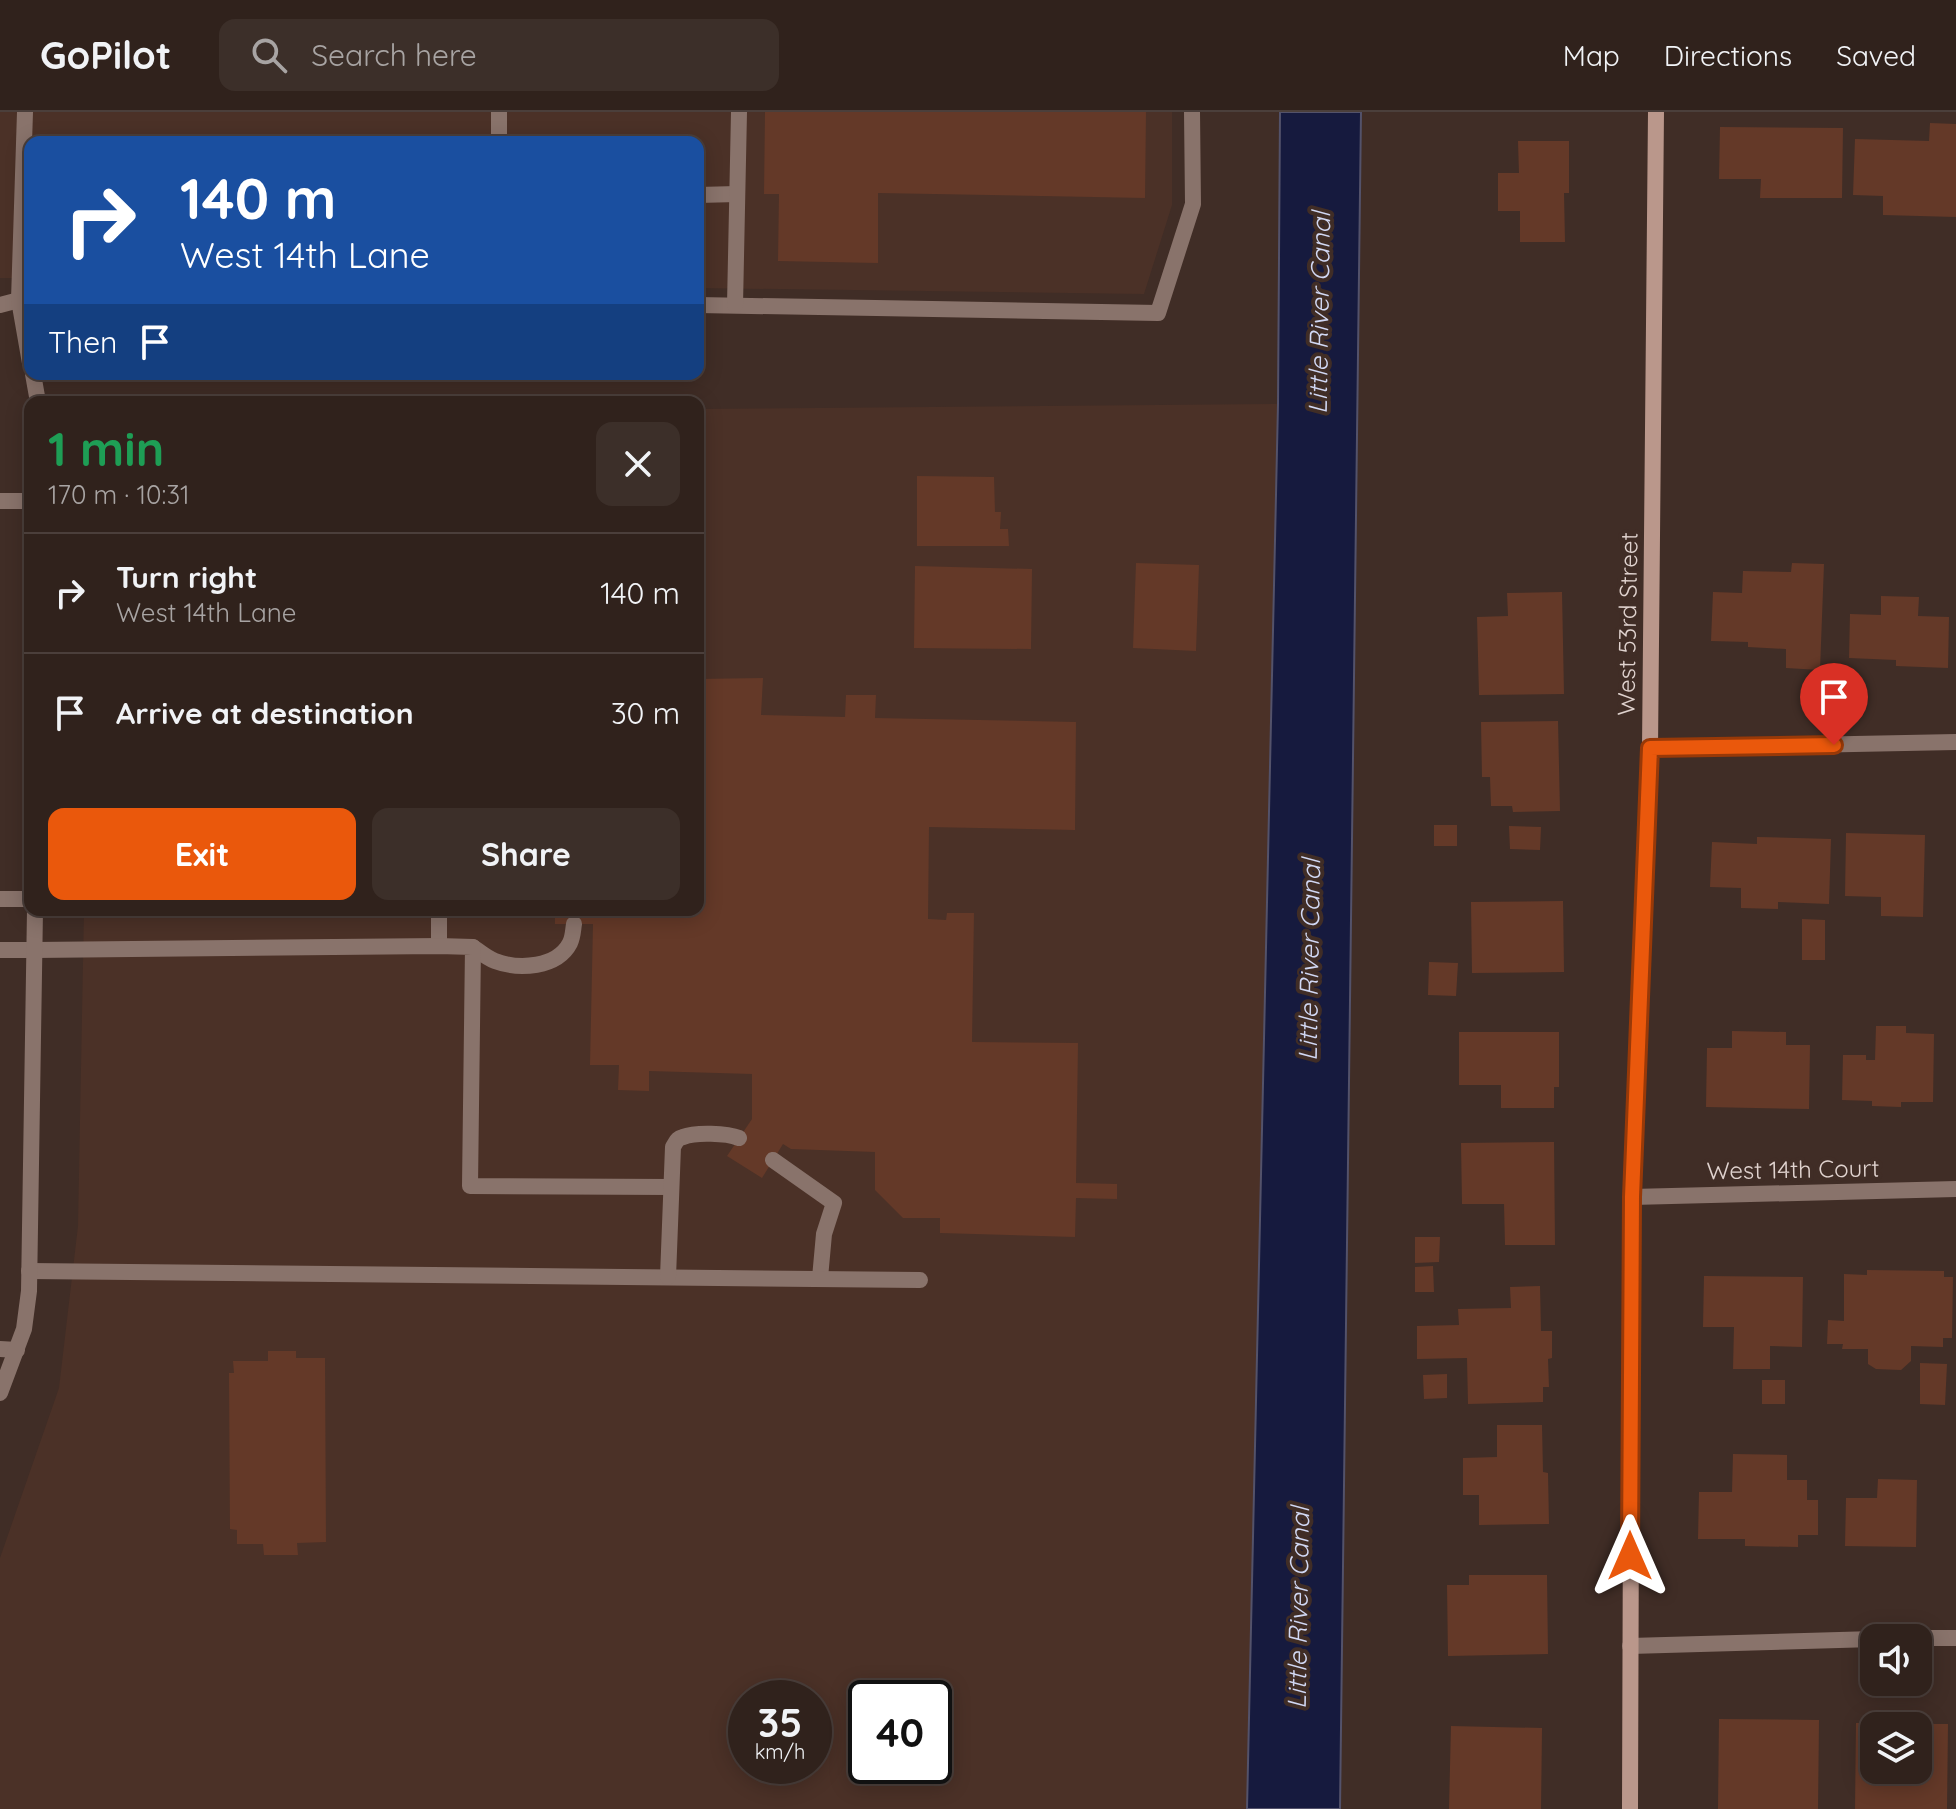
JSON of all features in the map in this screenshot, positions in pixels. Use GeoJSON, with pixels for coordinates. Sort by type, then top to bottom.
{"type":"FeatureCollection","features":[{"type":"Feature","properties":{"kind":"street"},"geometry":{"type":"LineString","coordinates":[[25,112],[25,136]]}},
{"type":"Feature","properties":{"kind":"street"},"geometry":{"type":"LineString","coordinates":[[499,112],[499,136]]}},
{"type":"Feature","properties":{"kind":"street"},"geometry":{"type":"LineString","coordinates":[[735,305],[739,112]]}},
{"type":"Feature","properties":{"kind":"street"},"geometry":{"type":"LineString","coordinates":[[704,305],[1158,313],[1193,204],[1192,112]]}},
{"type":"Feature","properties":{"kind":"street","name":"West 53rd Street"},"geometry":{"type":"LineString","coordinates":[[1630,1809],[1632,1197],[1650,748],[1656,112]]}},
{"type":"Feature","properties":{"kind":"street"},"geometry":{"type":"LineString","coordinates":[[704,195],[737,194]]}},
{"type":"Feature","properties":{"kind":"street"},"geometry":{"type":"LineString","coordinates":[[0,305],[24,300]]}},
{"type":"Feature","properties":{"kind":"street"},"geometry":{"type":"LineString","coordinates":[[0,501],[24,501]]}},
{"type":"Feature","properties":{"kind":"street"},"geometry":{"type":"LineString","coordinates":[[1650,748],[1956,742]]}},
{"type":"Feature","properties":{"kind":"street"},"geometry":{"type":"LineString","coordinates":[[0,899],[24,899]]}},
{"type":"Feature","properties":{"kind":"street"},"geometry":{"type":"LineString","coordinates":[[0,1391],[8,1350],[24,1329],[27,1310],[35,916]]}},
{"type":"Feature","properties":{"kind":"street"},"geometry":{"type":"LineString","coordinates":[[439,916],[439,946]]}},
{"type":"Feature","properties":{"kind":"street"},"geometry":{"type":"LineString","coordinates":[[0,950],[439,946],[473,947],[492,960],[508,965],[543,964],[554,960],[570,944],[574,924]]}},
{"type":"Feature","properties":{"kind":"street"},"geometry":{"type":"LineString","coordinates":[[473,947],[470,1186],[671,1187]]}},
{"type":"Feature","properties":{"kind":"street"},"geometry":{"type":"LineString","coordinates":[[668,1277],[673,1147],[681,1137],[721,1134],[739,1138]]}},
{"type":"Feature","properties":{"kind":"street"},"geometry":{"type":"LineString","coordinates":[[773,1160],[834,1203],[821,1250],[820,1278]]}},
{"type":"Feature","properties":{"kind":"street","name":"West 14th Court"},"geometry":{"type":"LineString","coordinates":[[1632,1197],[1956,1189]]}},
{"type":"Feature","properties":{"kind":"street"},"geometry":{"type":"LineString","coordinates":[[29,1271],[920,1280]]}},
{"type":"Feature","properties":{"kind":"street"},"geometry":{"type":"LineString","coordinates":[[1932,1638],[1956,1638]]}},
{"type":"Feature","properties":{"kind":"street"},"geometry":{"type":"LineString","coordinates":[[1630,1646],[1860,1639]]}},
{"type":"Feature","properties":{"kind":"shaded area"},"geometry":{"type":"Polygon","coordinates":[[[0,112],[1172,112],[1172,205],[1144,294],[704,288],[704,136],[24,136],[24,278],[0,278],[0,112]]]}},
{"type":"Feature","properties":{"kind":"shaded area"},"geometry":{"type":"Polygon","coordinates":[[[1278,404],[1247,1809],[0,1809],[0,1558],[59,1388],[78,1226],[84,916],[704,916],[704,409],[1278,404]]]}},
{"type":"Feature","properties":{"kind":"water","name":"Little River Canal"},"geometry":{"type":"Polygon","coordinates":[[[1280,112],[1361,112],[1340,1809],[1247,1809],[1278,404],[1280,112]]]}},
{"type":"Feature","properties":{"kind":"building"},"geometry":{"type":"Polygon","coordinates":[[[765,112],[1146,112],[1145,198],[878,193],[878,263],[778,261],[779,194],[764,194],[765,112]]]}},
{"type":"Feature","properties":{"kind":"building"},"geometry":{"type":"Polygon","coordinates":[[[1930,123],[1956,124],[1956,217],[1883,215],[1883,196],[1853,195],[1855,139],[1929,141],[1930,123]]]}},
{"type":"Feature","properties":{"kind":"building"},"geometry":{"type":"Polygon","coordinates":[[[1720,127],[1843,128],[1842,198],[1760,198],[1761,179],[1719,179],[1720,127]]]}},
{"type":"Feature","properties":{"kind":"building"},"geometry":{"type":"Polygon","coordinates":[[[1518,141],[1569,141],[1569,193],[1564,193],[1565,242],[1520,242],[1520,211],[1498,211],[1498,173],[1519,173],[1518,141]]]}},
{"type":"Feature","properties":{"kind":"building"},"geometry":{"type":"Polygon","coordinates":[[[917,476],[994,477],[995,512],[1001,512],[1000,529],[1008,529],[1009,546],[917,546],[917,476]]]}},
{"type":"Feature","properties":{"kind":"building"},"geometry":{"type":"Polygon","coordinates":[[[1136,563],[1199,565],[1196,651],[1133,648],[1136,563]]]}},
{"type":"Feature","properties":{"kind":"building"},"geometry":{"type":"Polygon","coordinates":[[[1792,563],[1824,564],[1820,670],[1786,668],[1786,649],[1748,647],[1748,642],[1711,641],[1713,592],[1742,593],[1743,571],[1791,572],[1792,563]]]}},
{"type":"Feature","properties":{"kind":"building"},"geometry":{"type":"Polygon","coordinates":[[[915,566],[1032,569],[1031,649],[914,648],[915,566]]]}},
{"type":"Feature","properties":{"kind":"building"},"geometry":{"type":"Polygon","coordinates":[[[1562,592],[1564,694],[1479,695],[1477,617],[1508,616],[1507,593],[1562,592]]]}},
{"type":"Feature","properties":{"kind":"building"},"geometry":{"type":"Polygon","coordinates":[[[1881,596],[1919,597],[1918,616],[1949,617],[1948,668],[1896,666],[1896,660],[1849,658],[1850,614],[1881,615],[1881,596]]]}},
{"type":"Feature","properties":{"kind":"building"},"geometry":{"type":"Polygon","coordinates":[[[763,678],[761,715],[845,717],[846,695],[876,695],[875,718],[1076,722],[1075,830],[929,827],[928,919],[946,920],[947,913],[974,913],[972,1042],[1078,1043],[1076,1183],[1117,1184],[1117,1199],[1076,1198],[1075,1237],[940,1233],[940,1218],[903,1218],[875,1190],[875,1152],[791,1149],[783,1144],[762,1178],[727,1156],[752,1119],[752,1074],[649,1071],[649,1091],[618,1090],[619,1065],[590,1065],[593,924],[555,924],[555,916],[704,916],[704,679],[763,678]]]}},
{"type":"Feature","properties":{"kind":"building"},"geometry":{"type":"Polygon","coordinates":[[[1558,721],[1560,811],[1513,812],[1512,806],[1491,806],[1490,777],[1482,777],[1481,722],[1558,721]]]}},
{"type":"Feature","properties":{"kind":"building"},"geometry":{"type":"Polygon","coordinates":[[[1434,825],[1457,825],[1457,846],[1434,846],[1434,825]]]}},
{"type":"Feature","properties":{"kind":"building"},"geometry":{"type":"Polygon","coordinates":[[[1509,826],[1541,827],[1540,850],[1510,849],[1509,826]]]}},
{"type":"Feature","properties":{"kind":"building"},"geometry":{"type":"Polygon","coordinates":[[[1846,833],[1925,835],[1923,917],[1881,916],[1881,897],[1845,896],[1846,833]]]}},
{"type":"Feature","properties":{"kind":"building"},"geometry":{"type":"Polygon","coordinates":[[[1757,837],[1831,839],[1829,904],[1778,902],[1778,909],[1741,908],[1741,888],[1710,887],[1712,842],[1757,844],[1757,837]]]}},
{"type":"Feature","properties":{"kind":"building"},"geometry":{"type":"Polygon","coordinates":[[[1563,901],[1564,972],[1472,973],[1471,902],[1563,901]]]}},
{"type":"Feature","properties":{"kind":"building"},"geometry":{"type":"Polygon","coordinates":[[[1802,919],[1825,920],[1825,960],[1802,960],[1802,919]]]}},
{"type":"Feature","properties":{"kind":"building"},"geometry":{"type":"Polygon","coordinates":[[[1429,962],[1458,963],[1456,996],[1428,995],[1429,962]]]}},
{"type":"Feature","properties":{"kind":"building"},"geometry":{"type":"Polygon","coordinates":[[[1876,1026],[1906,1026],[1906,1033],[1934,1034],[1933,1102],[1901,1102],[1901,1107],[1872,1106],[1872,1101],[1842,1100],[1843,1055],[1866,1055],[1866,1060],[1875,1060],[1876,1026]]]}},
{"type":"Feature","properties":{"kind":"building"},"geometry":{"type":"Polygon","coordinates":[[[1732,1031],[1786,1032],[1786,1045],[1810,1045],[1809,1109],[1706,1107],[1707,1048],[1732,1048],[1732,1031]]]}},
{"type":"Feature","properties":{"kind":"building"},"geometry":{"type":"Polygon","coordinates":[[[1459,1032],[1559,1032],[1559,1087],[1554,1087],[1554,1108],[1501,1108],[1501,1085],[1459,1085],[1459,1032]]]}},
{"type":"Feature","properties":{"kind":"building"},"geometry":{"type":"Polygon","coordinates":[[[1554,1142],[1555,1245],[1505,1245],[1504,1204],[1462,1204],[1461,1143],[1554,1142]]]}},
{"type":"Feature","properties":{"kind":"building"},"geometry":{"type":"Polygon","coordinates":[[[1415,1237],[1440,1237],[1439,1262],[1415,1263],[1415,1237]]]}},
{"type":"Feature","properties":{"kind":"building"},"geometry":{"type":"Polygon","coordinates":[[[1433,1266],[1434,1292],[1415,1292],[1415,1267],[1433,1266]]]}},
{"type":"Feature","properties":{"kind":"building"},"geometry":{"type":"Polygon","coordinates":[[[1867,1270],[1944,1271],[1944,1277],[1953,1277],[1952,1338],[1943,1338],[1943,1347],[1911,1346],[1911,1361],[1901,1370],[1876,1369],[1868,1364],[1868,1349],[1842,1349],[1843,1344],[1827,1344],[1828,1320],[1844,1321],[1844,1274],[1867,1275],[1867,1270]]]}},
{"type":"Feature","properties":{"kind":"building"},"geometry":{"type":"Polygon","coordinates":[[[1704,1276],[1803,1277],[1802,1347],[1770,1346],[1770,1369],[1733,1369],[1734,1327],[1703,1327],[1704,1276]]]}},
{"type":"Feature","properties":{"kind":"building"},"geometry":{"type":"Polygon","coordinates":[[[1540,1286],[1541,1331],[1552,1331],[1552,1358],[1548,1359],[1549,1387],[1543,1387],[1543,1402],[1468,1404],[1467,1358],[1417,1359],[1417,1326],[1459,1325],[1458,1309],[1511,1308],[1510,1287],[1540,1286]]]}},
{"type":"Feature","properties":{"kind":"building"},"geometry":{"type":"Polygon","coordinates":[[[268,1351],[296,1351],[296,1358],[325,1358],[326,1542],[297,1543],[298,1555],[264,1555],[263,1544],[237,1544],[237,1530],[230,1529],[229,1373],[234,1373],[233,1361],[268,1361],[268,1351]]]}},
{"type":"Feature","properties":{"kind":"building"},"geometry":{"type":"Polygon","coordinates":[[[1920,1363],[1947,1364],[1945,1405],[1920,1404],[1920,1363]]]}},
{"type":"Feature","properties":{"kind":"building"},"geometry":{"type":"Polygon","coordinates":[[[1447,1374],[1447,1398],[1424,1399],[1423,1375],[1447,1374]]]}},
{"type":"Feature","properties":{"kind":"building"},"geometry":{"type":"Polygon","coordinates":[[[1762,1380],[1785,1380],[1785,1404],[1762,1404],[1762,1380]]]}},
{"type":"Feature","properties":{"kind":"building"},"geometry":{"type":"Polygon","coordinates":[[[1497,1425],[1542,1425],[1543,1472],[1548,1473],[1549,1524],[1479,1525],[1479,1495],[1463,1495],[1463,1458],[1497,1457],[1497,1425]]]}},
{"type":"Feature","properties":{"kind":"building"},"geometry":{"type":"Polygon","coordinates":[[[1733,1454],[1787,1455],[1787,1480],[1807,1480],[1807,1500],[1818,1500],[1818,1535],[1798,1535],[1798,1547],[1745,1546],[1745,1539],[1698,1539],[1699,1492],[1732,1492],[1733,1454]]]}},
{"type":"Feature","properties":{"kind":"building"},"geometry":{"type":"Polygon","coordinates":[[[1878,1479],[1917,1480],[1916,1547],[1845,1546],[1846,1498],[1877,1498],[1878,1479]]]}},
{"type":"Feature","properties":{"kind":"building"},"geometry":{"type":"Polygon","coordinates":[[[1469,1575],[1547,1575],[1548,1654],[1448,1656],[1447,1585],[1469,1585],[1469,1575]]]}},
{"type":"Feature","properties":{"kind":"building"},"geometry":{"type":"Polygon","coordinates":[[[1719,1719],[1819,1720],[1818,1809],[1718,1809],[1719,1719]]]}},
{"type":"Feature","properties":{"kind":"building"},"geometry":{"type":"Polygon","coordinates":[[[1856,1723],[1860,1723],[1860,1784],[1932,1784],[1932,1724],[1948,1724],[1947,1809],[1855,1809],[1856,1723]]]}},
{"type":"Feature","properties":{"kind":"building"},"geometry":{"type":"Polygon","coordinates":[[[1451,1726],[1542,1728],[1541,1809],[1449,1809],[1451,1726]]]}},
{"type":"Feature","properties":{"kind":"route"},"geometry":{"type":"LineString","coordinates":[[1630,1556],[1632,1197],[1650,748],[1834,745]]}}]}
